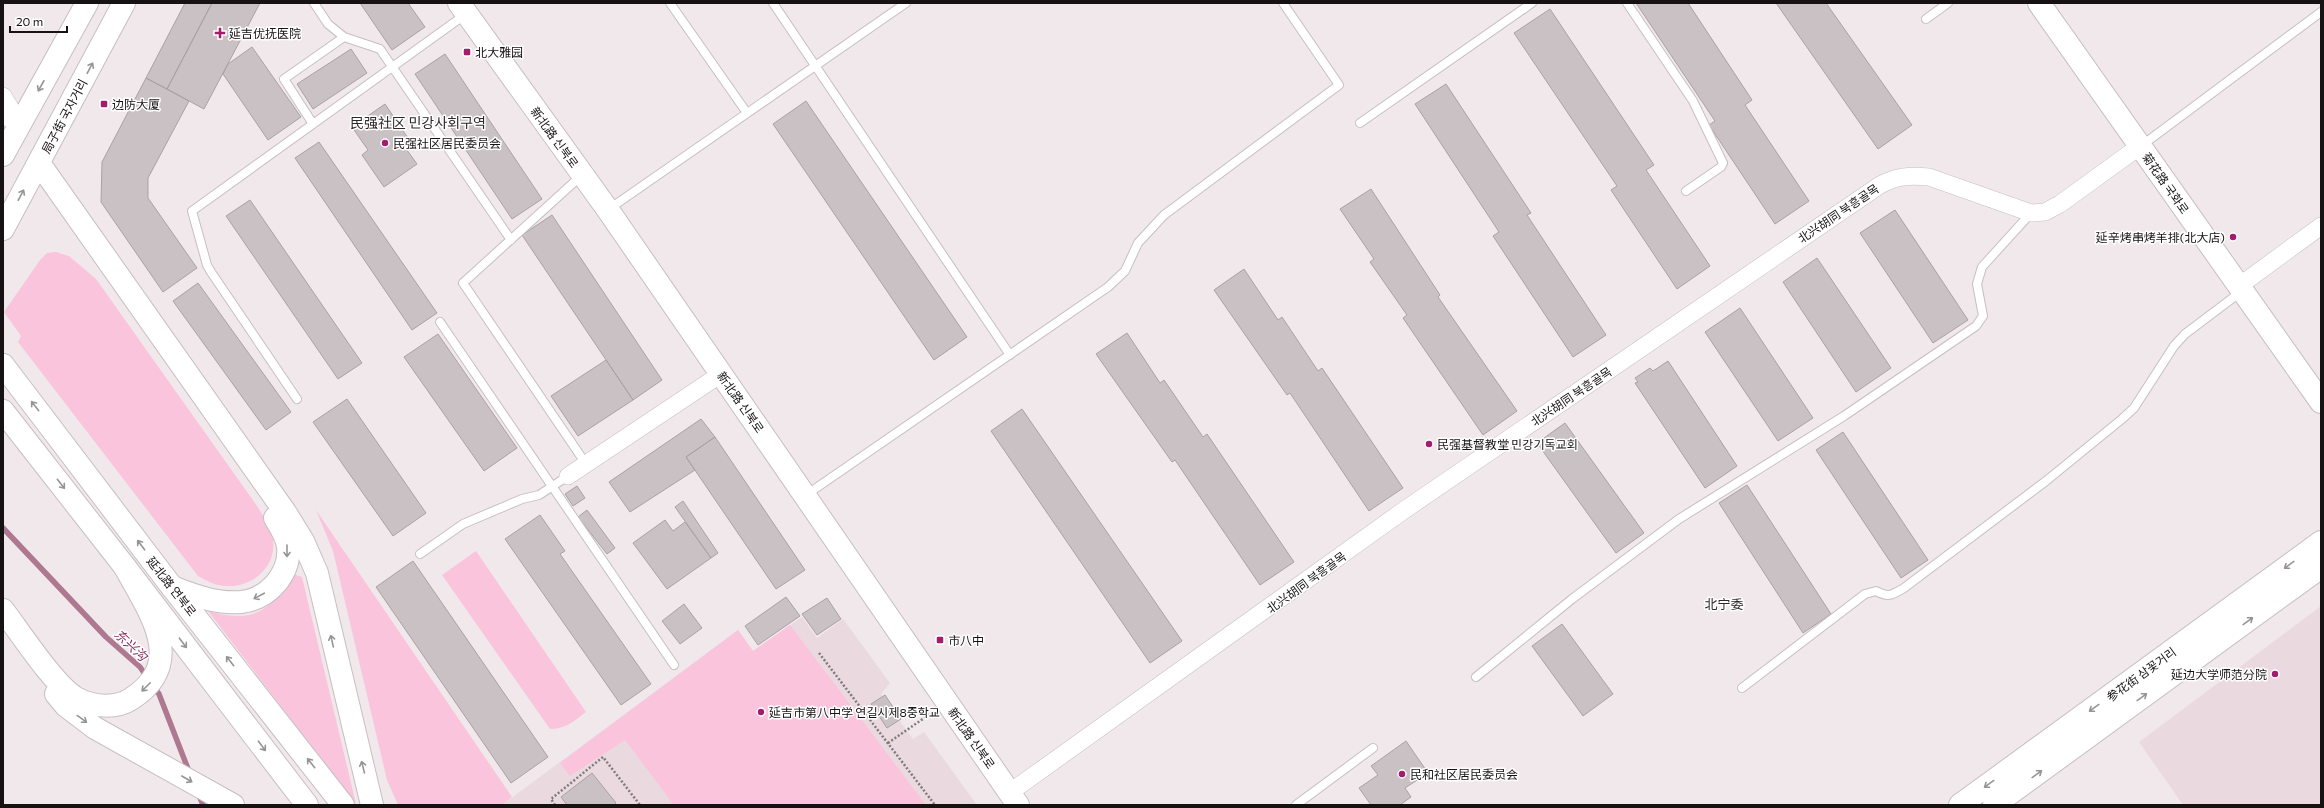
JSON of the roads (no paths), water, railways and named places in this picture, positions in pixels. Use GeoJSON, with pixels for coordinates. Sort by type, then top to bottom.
{"type":"FeatureCollection","features":[{"type":"Feature","properties":{"kind":"main road"},"geometry":{"type":"LineString","coordinates":[[3,155],[13,126],[86,3]]}},
{"type":"Feature","properties":{"kind":"main road","name":"局子街 국자거리"},"geometry":{"type":"LineString","coordinates":[[3,229],[124,3]]}},
{"type":"Feature","properties":{"kind":"main road","name":"菊花路 국화로"},"geometry":{"type":"LineString","coordinates":[[2038,3],[2321,402]]}},
{"type":"Feature","properties":{"kind":"main road","name":"新北路 신북로"},"geometry":{"type":"LineString","coordinates":[[462,8],[608,210],[1014,799]]}},
{"type":"Feature","properties":{"kind":"main road"},"geometry":{"type":"LineString","coordinates":[[3,110],[13,126]]}},
{"type":"Feature","properties":{"kind":"main road"},"geometry":{"type":"LineString","coordinates":[[37,166],[268,505],[287,542],[287,562],[282,574],[273,586],[257,598],[228,602],[205,599],[172,587]]}},
{"type":"Feature","properties":{"kind":"main road"},"geometry":{"type":"LineString","coordinates":[[37,166],[285,512],[303,541],[316,573],[372,805]]}},
{"type":"Feature","properties":{"kind":"main road","name":"延北路 연북로"},"geometry":{"type":"LineString","coordinates":[[3,365],[172,587],[343,805]]}},
{"type":"Feature","properties":{"kind":"main road","name":"延北路 연북로"},"geometry":{"type":"LineString","coordinates":[[3,411],[125,567],[307,805]]}},
{"type":"Feature","properties":{"kind":"main road","name":"参花街 삼꽃거리"},"geometry":{"type":"LineString","coordinates":[[1960,805],[2321,542]]}},
{"type":"Feature","properties":{"kind":"main road"},"geometry":{"type":"LineString","coordinates":[[3,610],[64,690],[87,703],[113,705],[129,700],[147,687],[156,673],[162,653],[154,620],[125,567]]}},
{"type":"Feature","properties":{"kind":"main road","name":"参花街 삼꽃거리"},"geometry":{"type":"LineString","coordinates":[[1994,805],[2321,567]]}},
{"type":"Feature","properties":{"kind":"main road"},"geometry":{"type":"LineString","coordinates":[[3,625],[50,688],[70,710],[95,728],[233,805]]}},
{"type":"Feature","properties":{"kind":"street"},"geometry":{"type":"LineString","coordinates":[[3,96],[13,126]]}},
{"type":"Feature","properties":{"kind":"street"},"geometry":{"type":"LineString","coordinates":[[2031,213],[2045,212],[2060,204],[2140,146]]}},
{"type":"Feature","properties":{"kind":"street","name":"北兴胡同 북흥골목"},"geometry":{"type":"LineString","coordinates":[[1014,799],[1400,513],[1880,185],[1899,177],[1911,175],[1929,177],[2031,213]]}},
{"type":"Feature","properties":{"kind":"street"},"geometry":{"type":"LineString","coordinates":[[2241,288],[2321,226]]}},
{"type":"Feature","properties":{"kind":"street"},"geometry":{"type":"LineString","coordinates":[[568,476],[721,374]]}},
{"type":"Feature","properties":{"kind":"lane"},"geometry":{"type":"LineString","coordinates":[[314,3],[328,24],[344,38],[371,45],[380,50],[511,240]]}},
{"type":"Feature","properties":{"kind":"lane"},"geometry":{"type":"LineString","coordinates":[[670,3],[747,113]]}},
{"type":"Feature","properties":{"kind":"lane"},"geometry":{"type":"LineString","coordinates":[[773,3],[1010,355]]}},
{"type":"Feature","properties":{"kind":"lane"},"geometry":{"type":"LineString","coordinates":[[608,210],[906,3]]}},
{"type":"Feature","properties":{"kind":"lane"},"geometry":{"type":"LineString","coordinates":[[805,496],[1108,287],[1125,271],[1138,243],[1164,215],[1339,85],[1283,3]]}},
{"type":"Feature","properties":{"kind":"lane"},"geometry":{"type":"LineString","coordinates":[[1360,123],[1532,3]]}},
{"type":"Feature","properties":{"kind":"lane"},"geometry":{"type":"LineString","coordinates":[[1627,3],[1693,101],[1723,163],[1721,167],[1686,191]]}},
{"type":"Feature","properties":{"kind":"lane"},"geometry":{"type":"LineString","coordinates":[[1926,19],[1948,3]]}},
{"type":"Feature","properties":{"kind":"lane"},"geometry":{"type":"LineString","coordinates":[[297,399],[209,269],[192,210],[392,67],[462,8]]}},
{"type":"Feature","properties":{"kind":"lane"},"geometry":{"type":"LineString","coordinates":[[2140,146],[2321,12]]}},
{"type":"Feature","properties":{"kind":"lane"},"geometry":{"type":"LineString","coordinates":[[314,124],[284,79],[344,38]]}},
{"type":"Feature","properties":{"kind":"lane"},"geometry":{"type":"LineString","coordinates":[[583,175],[463,283],[586,464]]}},
{"type":"Feature","properties":{"kind":"lane"},"geometry":{"type":"LineString","coordinates":[[1476,677],[1572,599],[1679,519],[1844,416],[1976,326],[1982,316],[1976,284],[1982,267],[2031,213]]}},
{"type":"Feature","properties":{"kind":"lane"},"geometry":{"type":"LineString","coordinates":[[1742,688],[1865,594],[1876,591],[1886,596],[1892,596],[1904,588],[2046,481],[2134,408],[2174,346],[2185,334],[2241,288]]}},
{"type":"Feature","properties":{"kind":"lane"},"geometry":{"type":"LineString","coordinates":[[440,322],[674,665]]}},
{"type":"Feature","properties":{"kind":"lane"},"geometry":{"type":"LineString","coordinates":[[420,554],[463,524],[510,504],[539,495],[568,476]]}},
{"type":"Feature","properties":{"kind":"lane"},"geometry":{"type":"LineString","coordinates":[[1296,805],[1373,748]]}},
{"type":"Feature","properties":{"kind":"waterway","name":"东兴沟"},"geometry":{"type":"LineString","coordinates":[[3,528],[106,637],[140,667],[147,677]]}},
{"type":"Feature","properties":{"kind":"waterway","name":"东兴沟"},"geometry":{"type":"LineString","coordinates":[[153,686],[159,694],[190,774]]}},
{"type":"Feature","properties":{"kind":"waterway","name":"东兴沟"},"geometry":{"type":"LineString","coordinates":[[198,793],[203,805]]}},
{"type":"Feature","properties":{"kind":"place","name":"延吉优抚医院"},"geometry":{"type":"Point","coordinates":[220,33]}},
{"type":"Feature","properties":{"kind":"place","name":"北大雅园"},"geometry":{"type":"Point","coordinates":[467,52]}},
{"type":"Feature","properties":{"kind":"place","name":"边防大厦"},"geometry":{"type":"Point","coordinates":[104,104]}},
{"type":"Feature","properties":{"kind":"place","name":"民强社区居民委员会"},"geometry":{"type":"Point","coordinates":[385,143]}},
{"type":"Feature","properties":{"kind":"place","name":"延辛烤串烤羊排(北大店)"},"geometry":{"type":"Point","coordinates":[2233,237]}},
{"type":"Feature","properties":{"kind":"place","name":"民强基督教堂 민강기독교회"},"geometry":{"type":"Point","coordinates":[1429,444]}},
{"type":"Feature","properties":{"kind":"place","name":"市八中"},"geometry":{"type":"Point","coordinates":[940,640]}},
{"type":"Feature","properties":{"kind":"place","name":"延边大学师范分院"},"geometry":{"type":"Point","coordinates":[2275,674]}},
{"type":"Feature","properties":{"kind":"place","name":"延吉市第八中学 연길시제8중학교"},"geometry":{"type":"Point","coordinates":[761,712]}},
{"type":"Feature","properties":{"kind":"place","name":"民和社区居民委员会"},"geometry":{"type":"Point","coordinates":[1402,774]}},
{"type":"Feature","properties":{"kind":"district","name":"民强社区 민강사회구역"},"geometry":{"type":"Point","coordinates":[418,122]}},
{"type":"Feature","properties":{"kind":"district","name":"北宁委"},"geometry":{"type":"Point","coordinates":[1724,604]}}]}
